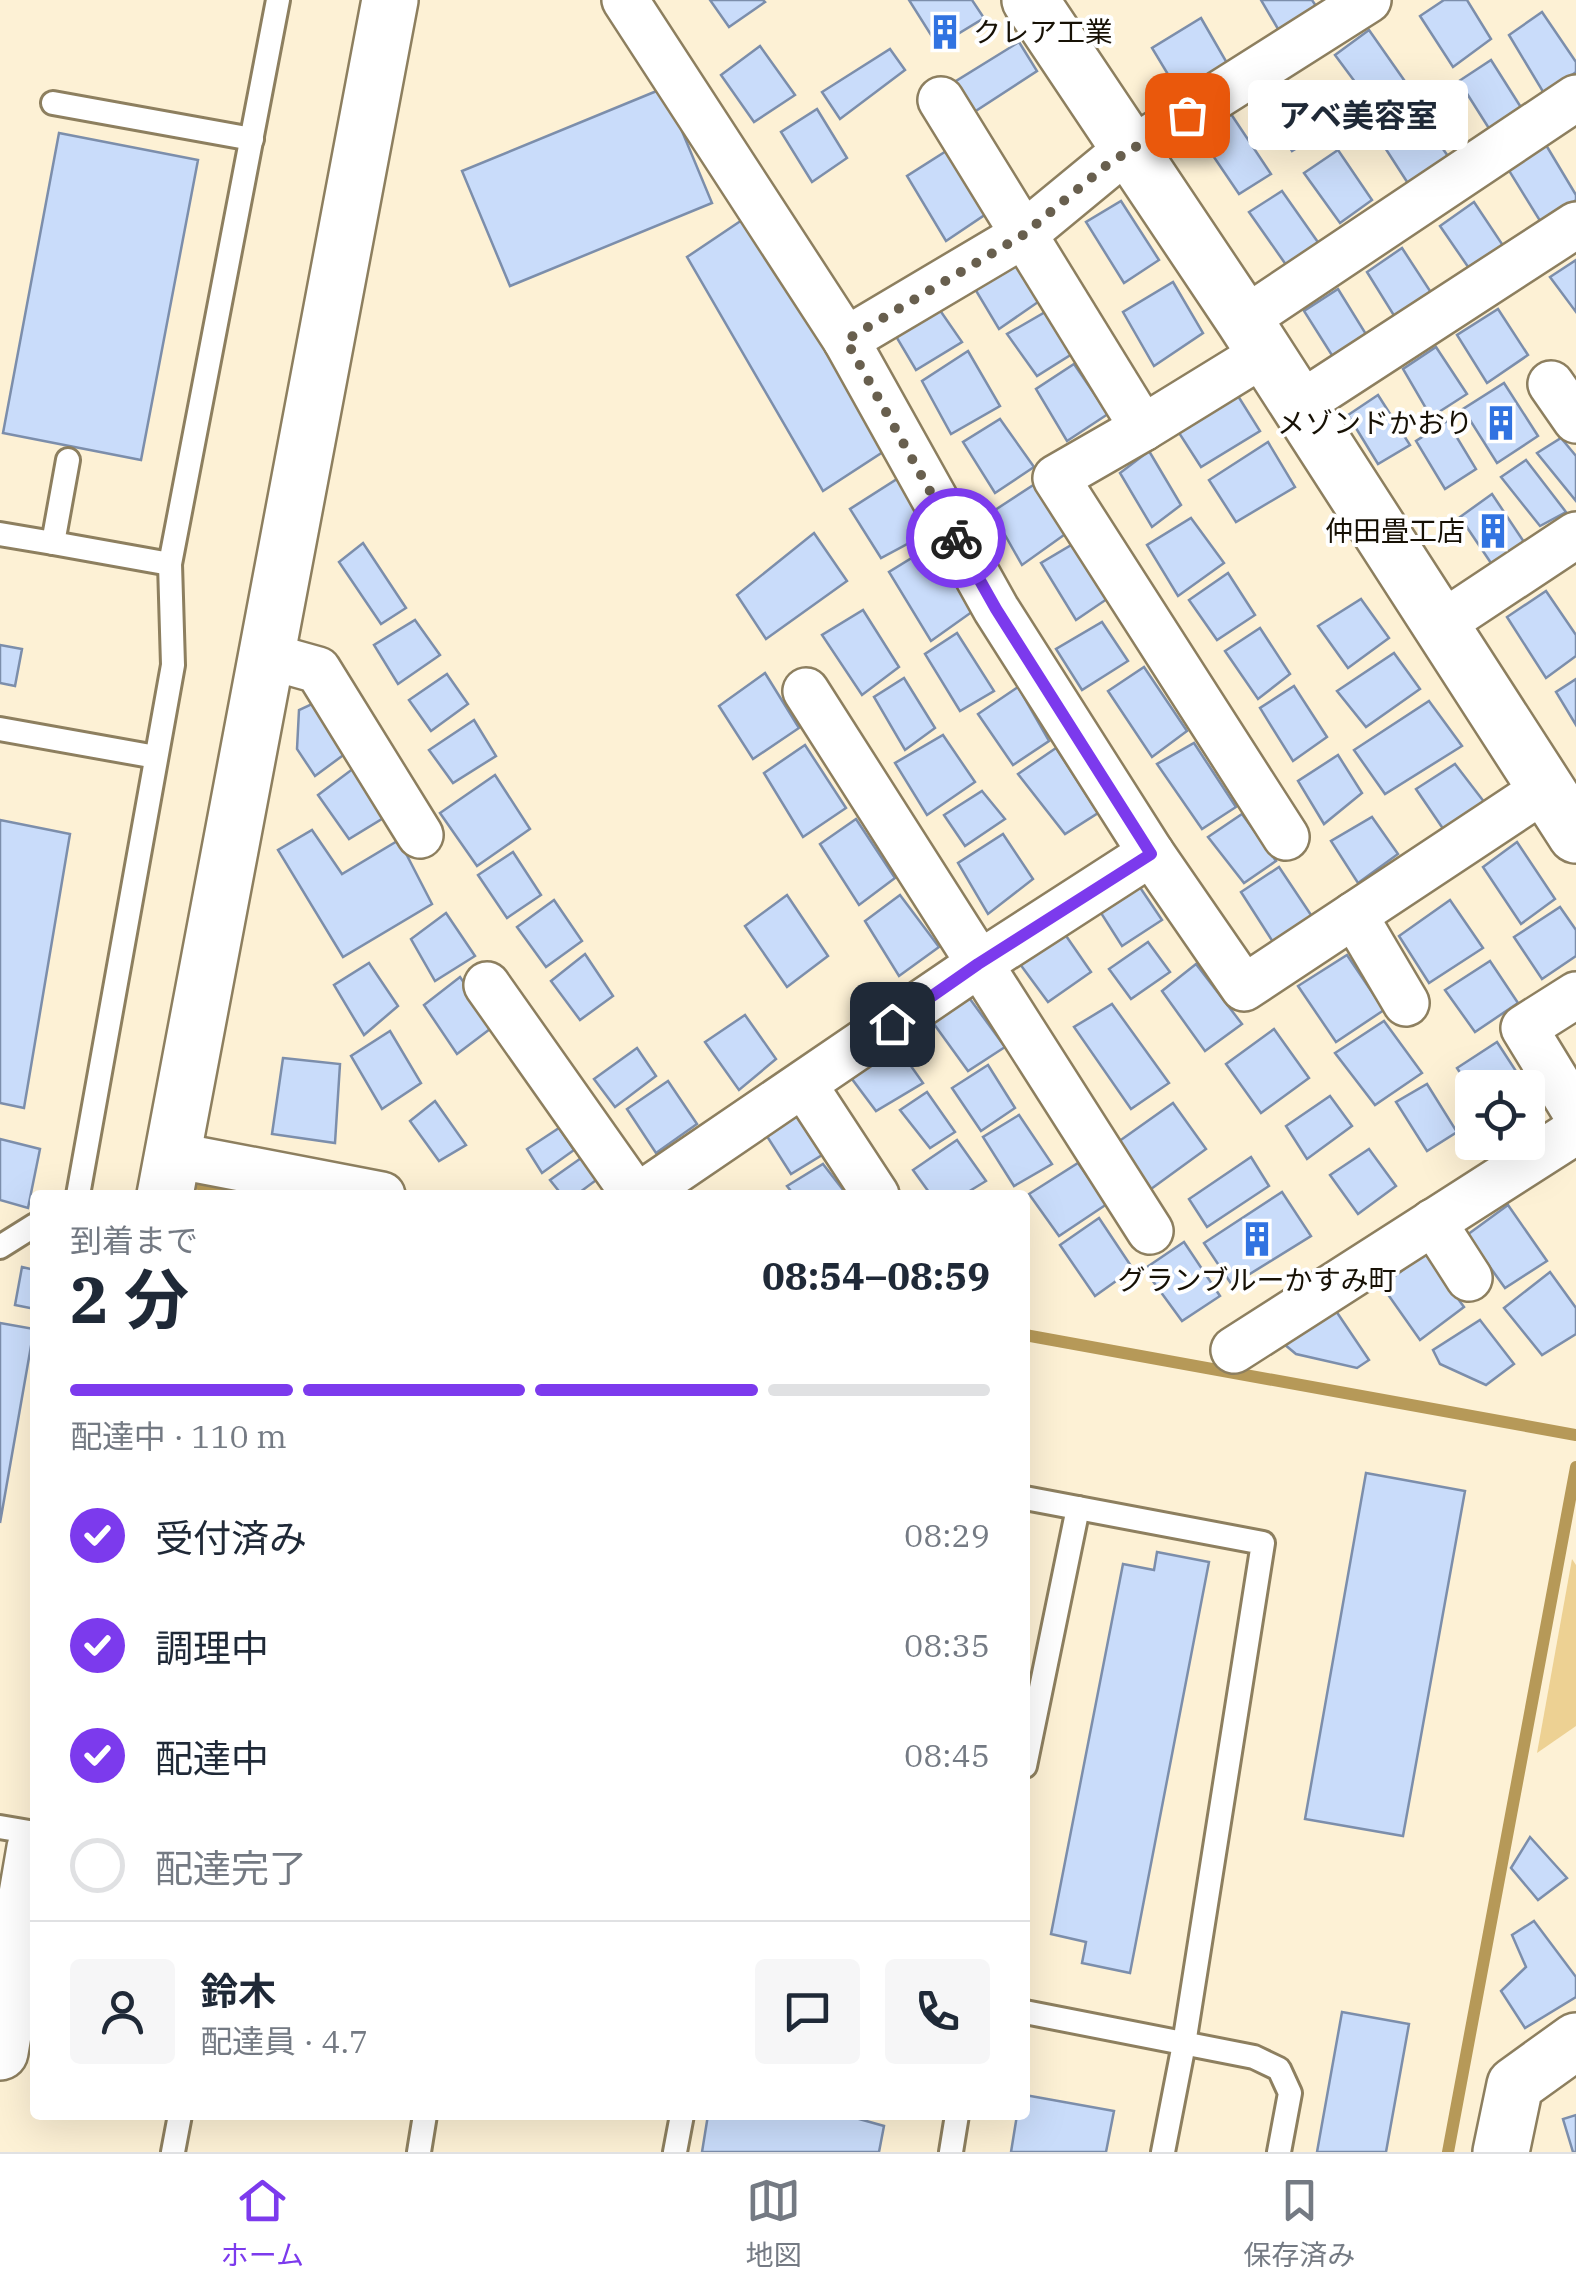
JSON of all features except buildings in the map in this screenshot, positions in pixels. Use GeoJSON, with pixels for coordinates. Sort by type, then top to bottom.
{"type":"FeatureCollection","features":[{"type":"Feature","properties":{"kind":"street"},"geometry":{"type":"LineString","coordinates":[[329,1190],[169,1175],[290,662],[390,0]]}},
{"type":"Feature","properties":{"kind":"street"},"geometry":{"type":"LineString","coordinates":[[626,0],[846,340],[996,609],[1151,854],[1244,988],[1546,788]]}},
{"type":"Feature","properties":{"kind":"street"},"geometry":{"type":"LineString","coordinates":[[1031,0],[1254,336],[1576,835]]}},
{"type":"Feature","properties":{"kind":"street"},"geometry":{"type":"LineString","coordinates":[[846,340],[1023,235],[1108,164],[1368,0]]}},
{"type":"Feature","properties":{"kind":"street"},"geometry":{"type":"LineString","coordinates":[[1286,837],[1056,478],[1143,428],[1254,336],[1576,98]]}},
{"type":"Feature","properties":{"kind":"street"},"geometry":{"type":"LineString","coordinates":[[941,100],[1143,428]]}},
{"type":"Feature","properties":{"kind":"street"},"geometry":{"type":"LineString","coordinates":[[1299,406],[1576,225]]}},
{"type":"Feature","properties":{"kind":"street"},"geometry":{"type":"LineString","coordinates":[[1440,624],[1576,535]]}},
{"type":"Feature","properties":{"kind":"street"},"geometry":{"type":"LineString","coordinates":[[290,662],[420,835]]}},
{"type":"Feature","properties":{"kind":"street"},"geometry":{"type":"LineString","coordinates":[[806,691],[1150,1231]]}},
{"type":"Feature","properties":{"kind":"street"},"geometry":{"type":"LineString","coordinates":[[645,1190],[978,964],[1151,854]]}},
{"type":"Feature","properties":{"kind":"street"},"geometry":{"type":"LineString","coordinates":[[1354,915],[1406,1003]]}},
{"type":"Feature","properties":{"kind":"street"},"geometry":{"type":"LineString","coordinates":[[487,985],[633,1190]]}},
{"type":"Feature","properties":{"kind":"street"},"geometry":{"type":"LineString","coordinates":[[1576,995],[1524,1028],[1576,1113]]}},
{"type":"Feature","properties":{"kind":"street"},"geometry":{"type":"LineString","coordinates":[[804,1085],[873,1190]]}},
{"type":"Feature","properties":{"kind":"street"},"geometry":{"type":"LineString","coordinates":[[1234,1350],[1576,1131]]}},
{"type":"Feature","properties":{"kind":"street"},"geometry":{"type":"LineString","coordinates":[[1432,1222],[1469,1278]]}},
{"type":"Feature","properties":{"kind":"street"},"geometry":{"type":"LineString","coordinates":[[0,2052],[30,1877]]}},
{"type":"Feature","properties":{"kind":"street"},"geometry":{"type":"LineString","coordinates":[[1501,2152],[1515,2084],[1576,2041]]}},
{"type":"Feature","properties":{"kind":"lane"},"geometry":{"type":"LineString","coordinates":[[79,1190],[173,664],[170,564],[278,0]]}},
{"type":"Feature","properties":{"kind":"lane"},"geometry":{"type":"LineString","coordinates":[[54,103],[252,139]]}},
{"type":"Feature","properties":{"kind":"lane"},"geometry":{"type":"LineString","coordinates":[[53,543],[68,460]]}},
{"type":"Feature","properties":{"kind":"lane"},"geometry":{"type":"LineString","coordinates":[[0,534],[170,564]]}},
{"type":"Feature","properties":{"kind":"lane"},"geometry":{"type":"LineString","coordinates":[[0,730],[156,757]]}},
{"type":"Feature","properties":{"kind":"lane"},"geometry":{"type":"LineString","coordinates":[[0,1246],[30,1229]]}},
{"type":"Feature","properties":{"kind":"lane"},"geometry":{"type":"LineString","coordinates":[[1030,1499],[1263,1543],[1184,2044],[1163,2152]]}},
{"type":"Feature","properties":{"kind":"lane"},"geometry":{"type":"LineString","coordinates":[[1030,1742],[1078,1508]]}},
{"type":"Feature","properties":{"kind":"lane"},"geometry":{"type":"LineString","coordinates":[[0,1827],[30,1832]]}},
{"type":"Feature","properties":{"kind":"lane"},"geometry":{"type":"LineString","coordinates":[[1030,2013],[1254,2057],[1280,2069],[1290,2092],[1279,2152]]}},
{"type":"Feature","properties":{"kind":"lane"},"geometry":{"type":"LineString","coordinates":[[173,2152],[179,2120]]}},
{"type":"Feature","properties":{"kind":"lane"},"geometry":{"type":"LineString","coordinates":[[419,2152],[424,2120]]}},
{"type":"Feature","properties":{"kind":"lane"},"geometry":{"type":"LineString","coordinates":[[675,2152],[681,2120]]}},
{"type":"Feature","properties":{"kind":"lane"},"geometry":{"type":"LineString","coordinates":[[951,2152],[956,2120]]}},
{"type":"Feature","properties":{"kind":"shaded area"},"geometry":{"type":"Polygon","coordinates":[[[1572,1559],[1576,1565],[1576,1726],[1537,1753],[1572,1559]]]}},
{"type":"Feature","properties":{"kind":"waterway"},"geometry":{"type":"LineString","coordinates":[[194,1183],[231,1190]]}},
{"type":"Feature","properties":{"kind":"waterway"},"geometry":{"type":"LineString","coordinates":[[1030,1336],[1576,1435]]}},
{"type":"Feature","properties":{"kind":"waterway"},"geometry":{"type":"LineString","coordinates":[[1448,2152],[1576,1467]]}},
{"type":"Feature","properties":{"kind":"way so far"},"geometry":{"type":"LineString","coordinates":[[956,538],[846,340],[1023,235],[1108,164],[1187,115]]}},
{"type":"Feature","properties":{"kind":"place","name":"クレア工業"},"geometry":{"type":"Point","coordinates":[945,32]}},
{"type":"Feature","properties":{"kind":"place","name":"アベ美容室"},"geometry":{"type":"Point","coordinates":[1187,115]}},
{"type":"Feature","properties":{"kind":"place","name":"メゾンドかおり"},"geometry":{"type":"Point","coordinates":[1501,423]}},
{"type":"Feature","properties":{"kind":"place","name":"仲田畳工店"},"geometry":{"type":"Point","coordinates":[1493,531]}},
{"type":"Feature","properties":{"kind":"place","name":"グランブルーかすみ町"},"geometry":{"type":"Point","coordinates":[1257,1239]}},
{"type":"Feature","properties":{"kind":"route"},"geometry":{"type":"LineString","coordinates":[[892,1024],[1151,854],[996,609],[956,538]]}}]}
